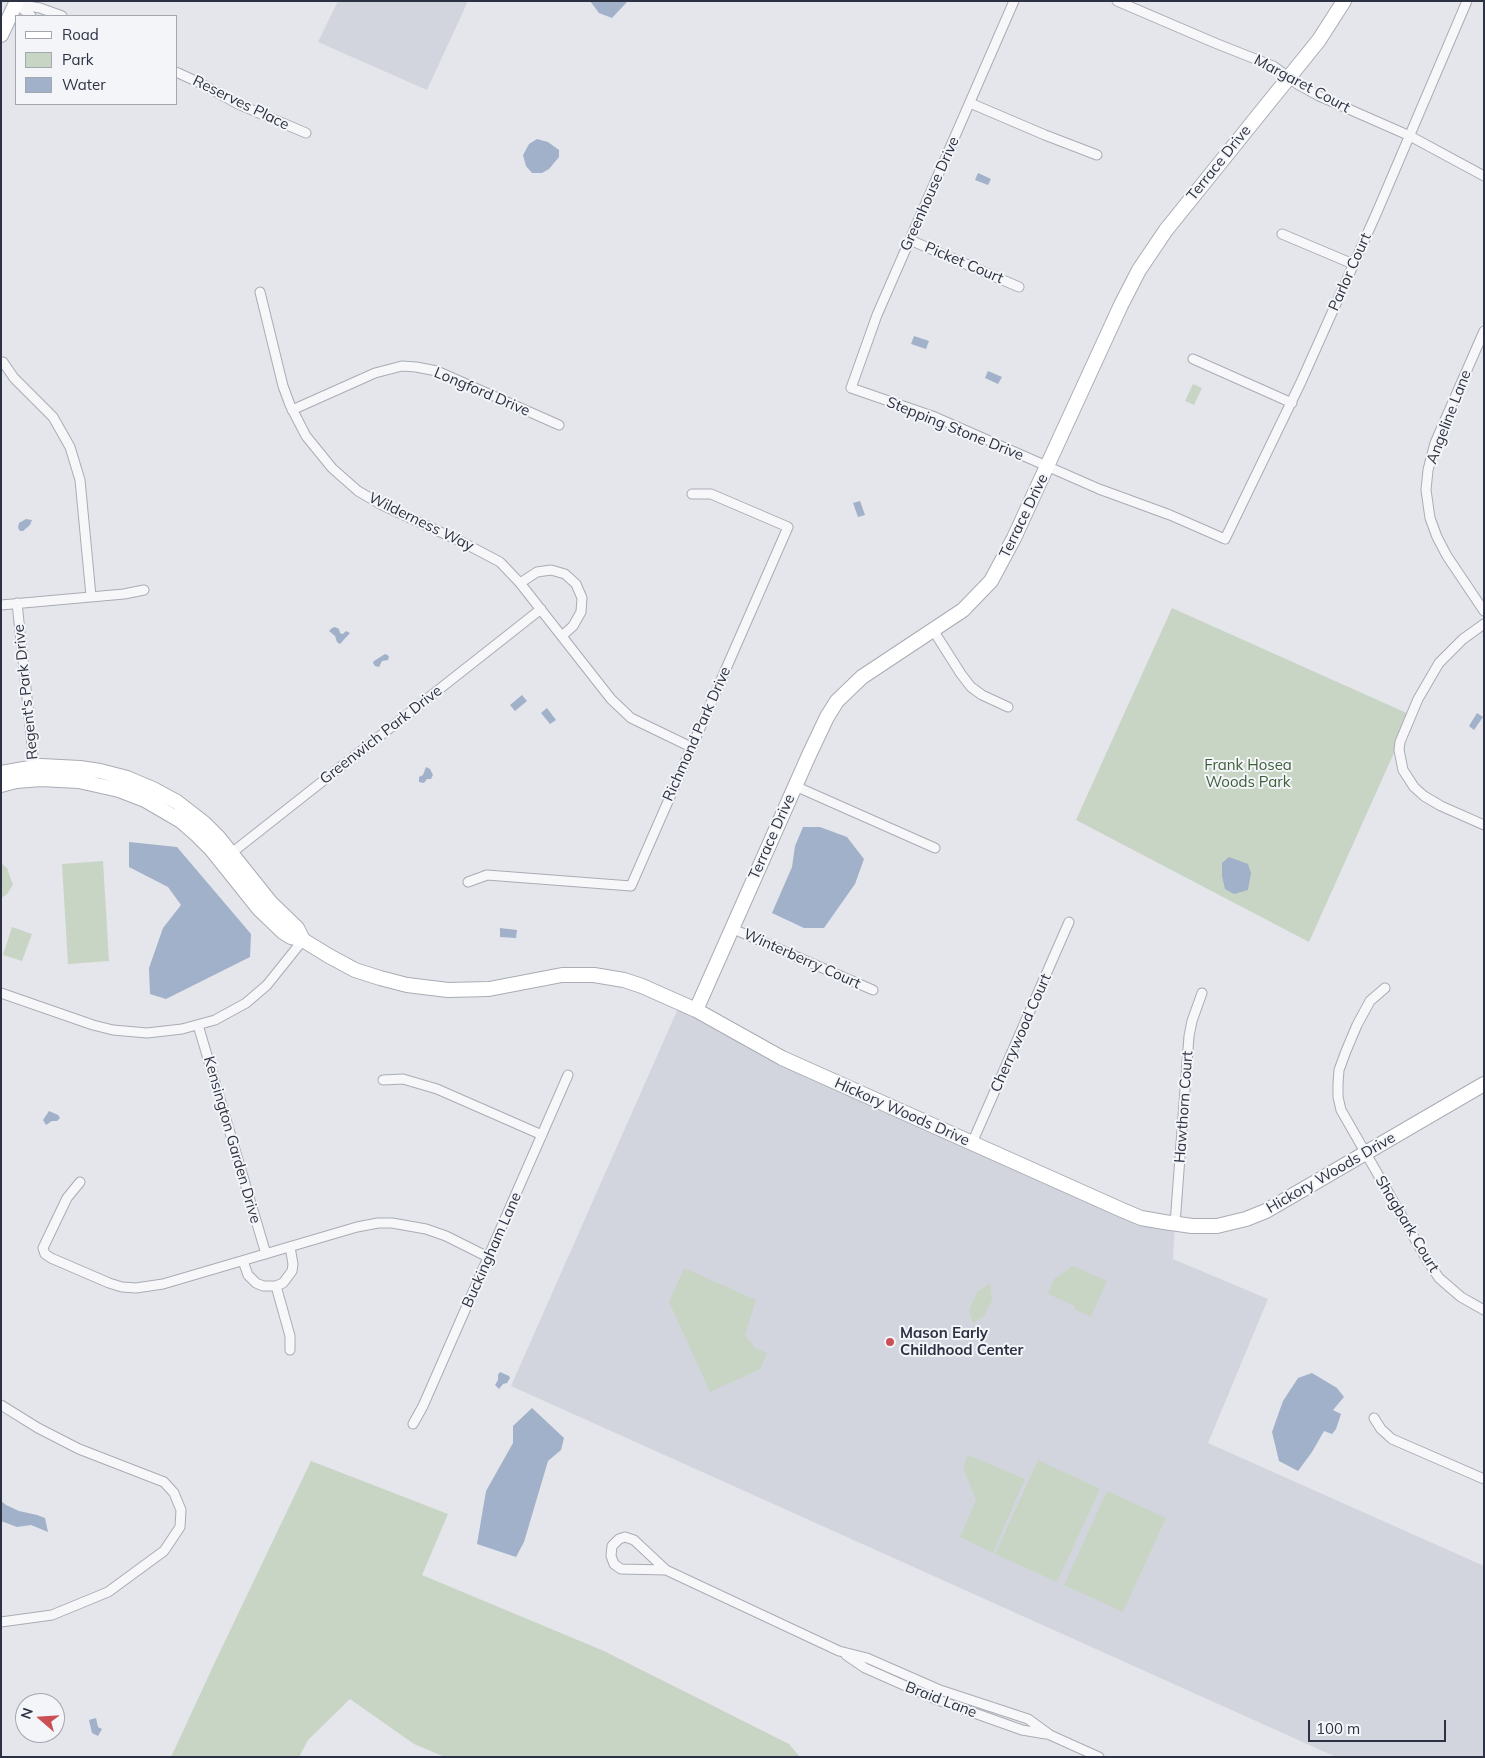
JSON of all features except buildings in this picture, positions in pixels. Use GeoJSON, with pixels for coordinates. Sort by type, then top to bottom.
{"type":"FeatureCollection","features":[{"type":"Feature","properties":{"kind":"street","name":"Greenhouse Drive"},"geometry":{"type":"LineString","coordinates":[[850,388],[877,315],[1014,1]]}},
{"type":"Feature","properties":{"kind":"street","name":"Margaret Court"},"geometry":{"type":"LineString","coordinates":[[1117,1],[1273,66],[1319,96],[1410,136],[1484,176]]}},
{"type":"Feature","properties":{"kind":"street","name":"Terrace Drive"},"geometry":{"type":"LineString","coordinates":[[696,1010],[795,786],[827,717],[837,701],[862,677],[963,610],[991,581],[1011,544],[1120,305],[1139,270],[1166,230],[1319,40],[1344,1]]}},
{"type":"Feature","properties":{"kind":"street","name":"Parlor Court"},"geometry":{"type":"LineString","coordinates":[[1225,539],[1292,403],[1410,136],[1467,1]]}},
{"type":"Feature","properties":{"kind":"street"},"geometry":{"type":"LineString","coordinates":[[16,2],[30,15]]}},
{"type":"Feature","properties":{"kind":"street"},"geometry":{"type":"LineString","coordinates":[[16,2],[59,15]]}},
{"type":"Feature","properties":{"kind":"street"},"geometry":{"type":"LineString","coordinates":[[1,35],[16,2]]}},
{"type":"Feature","properties":{"kind":"street","name":"Reserves Place"},"geometry":{"type":"LineString","coordinates":[[178,73],[238,104],[306,133]]}},
{"type":"Feature","properties":{"kind":"street"},"geometry":{"type":"LineString","coordinates":[[970,103],[1097,155]]}},
{"type":"Feature","properties":{"kind":"street"},"geometry":{"type":"LineString","coordinates":[[1282,234],[1353,264]]}},
{"type":"Feature","properties":{"kind":"street","name":"Picket Court"},"geometry":{"type":"LineString","coordinates":[[910,240],[1020,286]]}},
{"type":"Feature","properties":{"kind":"street","name":"Wilderness Way"},"geometry":{"type":"LineString","coordinates":[[260,292],[283,386],[292,410],[306,436],[332,468],[358,491],[394,512],[488,555],[510,571],[611,699],[631,718],[691,746]]}},
{"type":"Feature","properties":{"kind":"street","name":"Angeline Lane"},"geometry":{"type":"LineString","coordinates":[[1484,331],[1481,345],[1435,443],[1428,470],[1426,490],[1430,518],[1437,537],[1447,556],[1484,611]]}},
{"type":"Feature","properties":{"kind":"street"},"geometry":{"type":"LineString","coordinates":[[1193,359],[1292,403]]}},
{"type":"Feature","properties":{"kind":"street"},"geometry":{"type":"LineString","coordinates":[[3,362],[14,378],[53,417],[70,447],[80,480],[91,596]]}},
{"type":"Feature","properties":{"kind":"street","name":"Longford Drive"},"geometry":{"type":"LineString","coordinates":[[292,410],[375,373],[402,366],[437,371],[559,425]]}},
{"type":"Feature","properties":{"kind":"street","name":"Stepping Stone Drive"},"geometry":{"type":"LineString","coordinates":[[850,388],[935,417],[1047,467],[1225,539]]}},
{"type":"Feature","properties":{"kind":"street","name":"Richmond Park Drive"},"geometry":{"type":"LineString","coordinates":[[468,882],[487,875],[631,886],[788,527],[711,494],[692,494]]}},
{"type":"Feature","properties":{"kind":"street"},"geometry":{"type":"LineString","coordinates":[[520,583],[537,572],[551,570],[566,574],[576,584],[582,598],[581,612],[572,626],[562,636]]}},
{"type":"Feature","properties":{"kind":"street"},"geometry":{"type":"LineString","coordinates":[[1,605],[144,590]]}},
{"type":"Feature","properties":{"kind":"street","name":"Regent's Park Drive"},"geometry":{"type":"LineString","coordinates":[[17,603],[34,774]]}},
{"type":"Feature","properties":{"kind":"street","name":"Greenwich Park Drive"},"geometry":{"type":"LineString","coordinates":[[226,857],[541,609]]}},
{"type":"Feature","properties":{"kind":"street"},"geometry":{"type":"LineString","coordinates":[[1484,624],[1462,639],[1438,663],[1418,699],[1400,742],[1399,750],[1403,770],[1414,787],[1424,796],[1484,825]]}},
{"type":"Feature","properties":{"kind":"street"},"geometry":{"type":"LineString","coordinates":[[933,630],[972,687],[982,695],[1008,706]]}},
{"type":"Feature","properties":{"kind":"street","name":"Hickory Woods Drive"},"geometry":{"type":"LineString","coordinates":[[1,785],[59,766],[100,771],[127,778],[177,802],[204,823],[226,857],[297,928],[302,940],[355,970],[406,985],[448,990],[489,989],[562,975],[594,975],[624,980],[696,1010],[782,1058],[1141,1218],[1192,1226],[1217,1226],[1246,1219],[1266,1211],[1484,1084]]}},
{"type":"Feature","properties":{"kind":"street","name":"Hickory Woods Drive"},"geometry":{"type":"LineString","coordinates":[[1,773],[34,774]]}},
{"type":"Feature","properties":{"kind":"street"},"geometry":{"type":"LineString","coordinates":[[795,786],[935,848]]}},
{"type":"Feature","properties":{"kind":"street","name":"Cherrywood Court"},"geometry":{"type":"LineString","coordinates":[[972,1143],[1069,922]]}},
{"type":"Feature","properties":{"kind":"street","name":"Winterberry Court"},"geometry":{"type":"LineString","coordinates":[[731,928],[873,990]]}},
{"type":"Feature","properties":{"kind":"street"},"geometry":{"type":"LineString","coordinates":[[1,993],[93,1025],[113,1030],[148,1033],[182,1029],[198,1025],[234,1010],[256,994],[280,969],[302,940]]}},
{"type":"Feature","properties":{"kind":"street","name":"Shagbark Court"},"geometry":{"type":"LineString","coordinates":[[1385,988],[1370,1001],[1346,1051],[1338,1077],[1338,1097],[1341,1110],[1439,1278],[1460,1297],[1484,1310]]}},
{"type":"Feature","properties":{"kind":"street","name":"Hawthorn Court"},"geometry":{"type":"LineString","coordinates":[[1175,1224],[1189,1036],[1202,993]]}},
{"type":"Feature","properties":{"kind":"street","name":"Kensington Garden Drive"},"geometry":{"type":"LineString","coordinates":[[198,1025],[266,1254]]}},
{"type":"Feature","properties":{"kind":"street","name":"Buckingham Lane"},"geometry":{"type":"LineString","coordinates":[[413,1424],[423,1406],[568,1075]]}},
{"type":"Feature","properties":{"kind":"street"},"geometry":{"type":"LineString","coordinates":[[383,1080],[404,1079],[430,1087],[542,1135]]}},
{"type":"Feature","properties":{"kind":"street"},"geometry":{"type":"LineString","coordinates":[[80,1182],[67,1198],[43,1248],[45,1254],[109,1283],[136,1288],[163,1284],[357,1227],[392,1223],[426,1229],[446,1236],[488,1257]]}},
{"type":"Feature","properties":{"kind":"street"},"geometry":{"type":"LineString","coordinates":[[243,1261],[248,1275],[256,1283],[263,1286],[276,1286],[283,1282],[292,1271],[293,1264],[290,1247]]}},
{"type":"Feature","properties":{"kind":"street"},"geometry":{"type":"LineString","coordinates":[[276,1286],[290,1336],[290,1350]]}},
{"type":"Feature","properties":{"kind":"street"},"geometry":{"type":"LineString","coordinates":[[1,1405],[38,1428],[79,1449],[164,1482],[174,1493],[181,1510],[180,1527],[164,1551],[108,1592],[52,1615],[1,1622]]}},
{"type":"Feature","properties":{"kind":"street"},"geometry":{"type":"LineString","coordinates":[[1374,1418],[1381,1429],[1392,1439],[1484,1479]]}},
{"type":"Feature","properties":{"kind":"street","name":"Braid Lane"},"geometry":{"type":"LineString","coordinates":[[666,1570],[621,1569],[614,1564],[611,1556],[612,1546],[619,1539],[625,1537],[634,1540],[666,1570],[839,1650],[865,1668],[935,1699],[1022,1730],[1050,1735],[1099,1757]]}},
{"type":"Feature","properties":{"kind":"shaded area"},"geometry":{"type":"Polygon","coordinates":[[[338,1],[468,1],[427,90],[318,42],[338,1]]]}},
{"type":"Feature","properties":{"kind":"shaded area","name":"Mason Early Childhood Center"},"geometry":{"type":"Polygon","coordinates":[[[680,1004],[1122,1210],[1175,1224],[1173,1259],[1268,1299],[1208,1443],[1484,1566],[1484,1757],[1336,1757],[511,1386],[680,1004]]]}},
{"type":"Feature","properties":{"kind":"green space"},"geometry":{"type":"Polygon","coordinates":[[[1193,384],[1202,388],[1194,405],[1185,401],[1193,384]]]}},
{"type":"Feature","properties":{"kind":"green space","name":"Frank Hosea Woods Park"},"geometry":{"type":"Polygon","coordinates":[[[1172,608],[1411,715],[1309,942],[1076,820],[1172,608]]]}},
{"type":"Feature","properties":{"kind":"green space"},"geometry":{"type":"Polygon","coordinates":[[[103,861],[109,961],[68,964],[62,864],[103,861]]]}},
{"type":"Feature","properties":{"kind":"green space"},"geometry":{"type":"Polygon","coordinates":[[[2,864],[7,868],[13,885],[7,894],[1,898],[2,864]]]}},
{"type":"Feature","properties":{"kind":"green space"},"geometry":{"type":"Polygon","coordinates":[[[12,927],[32,934],[22,961],[3,955],[12,927]]]}},
{"type":"Feature","properties":{"kind":"green space"},"geometry":{"type":"Polygon","coordinates":[[[1073,1266],[1107,1281],[1091,1317],[1074,1309],[1075,1306],[1048,1294],[1054,1279],[1073,1266]]]}},
{"type":"Feature","properties":{"kind":"green space"},"geometry":{"type":"Polygon","coordinates":[[[684,1268],[756,1300],[745,1335],[755,1348],[767,1353],[760,1369],[710,1392],[669,1302],[684,1268]]]}},
{"type":"Feature","properties":{"kind":"green space"},"geometry":{"type":"Polygon","coordinates":[[[990,1283],[992,1300],[984,1316],[973,1323],[969,1310],[977,1292],[990,1283]]]}},
{"type":"Feature","properties":{"kind":"green space"},"geometry":{"type":"Polygon","coordinates":[[[968,1455],[1025,1479],[993,1553],[960,1537],[976,1500],[963,1467],[968,1455]]]}},
{"type":"Feature","properties":{"kind":"green space"},"geometry":{"type":"Polygon","coordinates":[[[1038,1460],[1100,1489],[1057,1582],[995,1554],[1038,1460]]]}},
{"type":"Feature","properties":{"kind":"green space"},"geometry":{"type":"Polygon","coordinates":[[[311,1461],[448,1514],[422,1575],[604,1651],[789,1744],[800,1757],[445,1757],[414,1744],[350,1699],[308,1740],[299,1757],[171,1757],[311,1461]]]}},
{"type":"Feature","properties":{"kind":"green space"},"geometry":{"type":"Polygon","coordinates":[[[1107,1491],[1166,1518],[1123,1612],[1064,1585],[1107,1491]]]}},
{"type":"Feature","properties":{"kind":"water"},"geometry":{"type":"Polygon","coordinates":[[[590,1],[627,2],[612,18],[599,13],[590,1]]]}},
{"type":"Feature","properties":{"kind":"water"},"geometry":{"type":"Polygon","coordinates":[[[537,139],[548,142],[559,150],[559,157],[549,169],[542,173],[532,173],[526,166],[523,155],[529,144],[537,139]]]}},
{"type":"Feature","properties":{"kind":"water"},"geometry":{"type":"Polygon","coordinates":[[[978,173],[991,179],[988,185],[975,180],[978,173]]]}},
{"type":"Feature","properties":{"kind":"water"},"geometry":{"type":"Polygon","coordinates":[[[914,336],[929,341],[926,349],[911,344],[914,336]]]}},
{"type":"Feature","properties":{"kind":"water"},"geometry":{"type":"Polygon","coordinates":[[[988,371],[1002,377],[998,384],[985,378],[988,371]]]}},
{"type":"Feature","properties":{"kind":"water"},"geometry":{"type":"Polygon","coordinates":[[[860,501],[865,515],[858,517],[853,503],[860,501]]]}},
{"type":"Feature","properties":{"kind":"water"},"geometry":{"type":"Polygon","coordinates":[[[26,519],[32,520],[30,525],[23,531],[20,531],[18,528],[19,523],[26,519]]]}},
{"type":"Feature","properties":{"kind":"water"},"geometry":{"type":"Polygon","coordinates":[[[335,627],[339,629],[340,633],[343,634],[346,631],[350,633],[340,644],[329,631],[335,627]]]}},
{"type":"Feature","properties":{"kind":"water"},"geometry":{"type":"Polygon","coordinates":[[[385,654],[389,656],[388,660],[382,661],[379,667],[375,666],[374,661],[385,654]]]}},
{"type":"Feature","properties":{"kind":"water"},"geometry":{"type":"Polygon","coordinates":[[[522,695],[527,701],[515,711],[510,705],[522,695]]]}},
{"type":"Feature","properties":{"kind":"water"},"geometry":{"type":"Polygon","coordinates":[[[547,708],[556,720],[550,724],[541,713],[547,708]]]}},
{"type":"Feature","properties":{"kind":"water"},"geometry":{"type":"Polygon","coordinates":[[[1477,713],[1483,717],[1474,730],[1469,726],[1477,713]]]}},
{"type":"Feature","properties":{"kind":"water"},"geometry":{"type":"Polygon","coordinates":[[[426,767],[430,769],[433,775],[431,779],[427,779],[424,783],[419,782],[419,777],[423,775],[426,767]]]}},
{"type":"Feature","properties":{"kind":"water"},"geometry":{"type":"Polygon","coordinates":[[[803,827],[820,827],[847,837],[864,859],[855,884],[824,928],[804,928],[772,913],[792,867],[795,846],[803,827]]]}},
{"type":"Feature","properties":{"kind":"water"},"geometry":{"type":"Polygon","coordinates":[[[129,842],[177,847],[251,934],[250,957],[166,999],[150,994],[149,968],[163,928],[181,905],[168,887],[129,867],[129,842]]]}},
{"type":"Feature","properties":{"kind":"water"},"geometry":{"type":"Polygon","coordinates":[[[1229,857],[1248,864],[1251,873],[1248,890],[1234,894],[1225,889],[1222,863],[1229,857]]]}},
{"type":"Feature","properties":{"kind":"water"},"geometry":{"type":"Polygon","coordinates":[[[500,928],[517,930],[516,938],[500,937],[500,928]]]}},
{"type":"Feature","properties":{"kind":"water"},"geometry":{"type":"Polygon","coordinates":[[[49,1111],[60,1118],[46,1125],[43,1120],[49,1111]]]}},
{"type":"Feature","properties":{"kind":"water"},"geometry":{"type":"Polygon","coordinates":[[[500,1372],[510,1378],[499,1389],[495,1385],[500,1372]]]}},
{"type":"Feature","properties":{"kind":"water"},"geometry":{"type":"Polygon","coordinates":[[[1312,1373],[1337,1388],[1344,1397],[1333,1410],[1341,1414],[1336,1429],[1332,1434],[1324,1431],[1298,1471],[1279,1461],[1272,1432],[1283,1401],[1298,1378],[1312,1373]]]}},
{"type":"Feature","properties":{"kind":"water"},"geometry":{"type":"Polygon","coordinates":[[[532,1408],[564,1438],[561,1450],[548,1461],[524,1542],[516,1557],[477,1544],[486,1491],[513,1443],[513,1426],[532,1408]]]}},
{"type":"Feature","properties":{"kind":"water"},"geometry":{"type":"Polygon","coordinates":[[[1,1501],[19,1511],[45,1518],[48,1532],[31,1525],[17,1527],[1,1521],[1,1501]]]}},
{"type":"Feature","properties":{"kind":"water"},"geometry":{"type":"Polygon","coordinates":[[[96,1718],[98,1727],[102,1729],[98,1736],[92,1733],[89,1720],[96,1718]]]}},
{"type":"Feature","properties":{"kind":"place","name":"Mason Early Childhood Center"},"geometry":{"type":"Point","coordinates":[890,1342]}}]}
